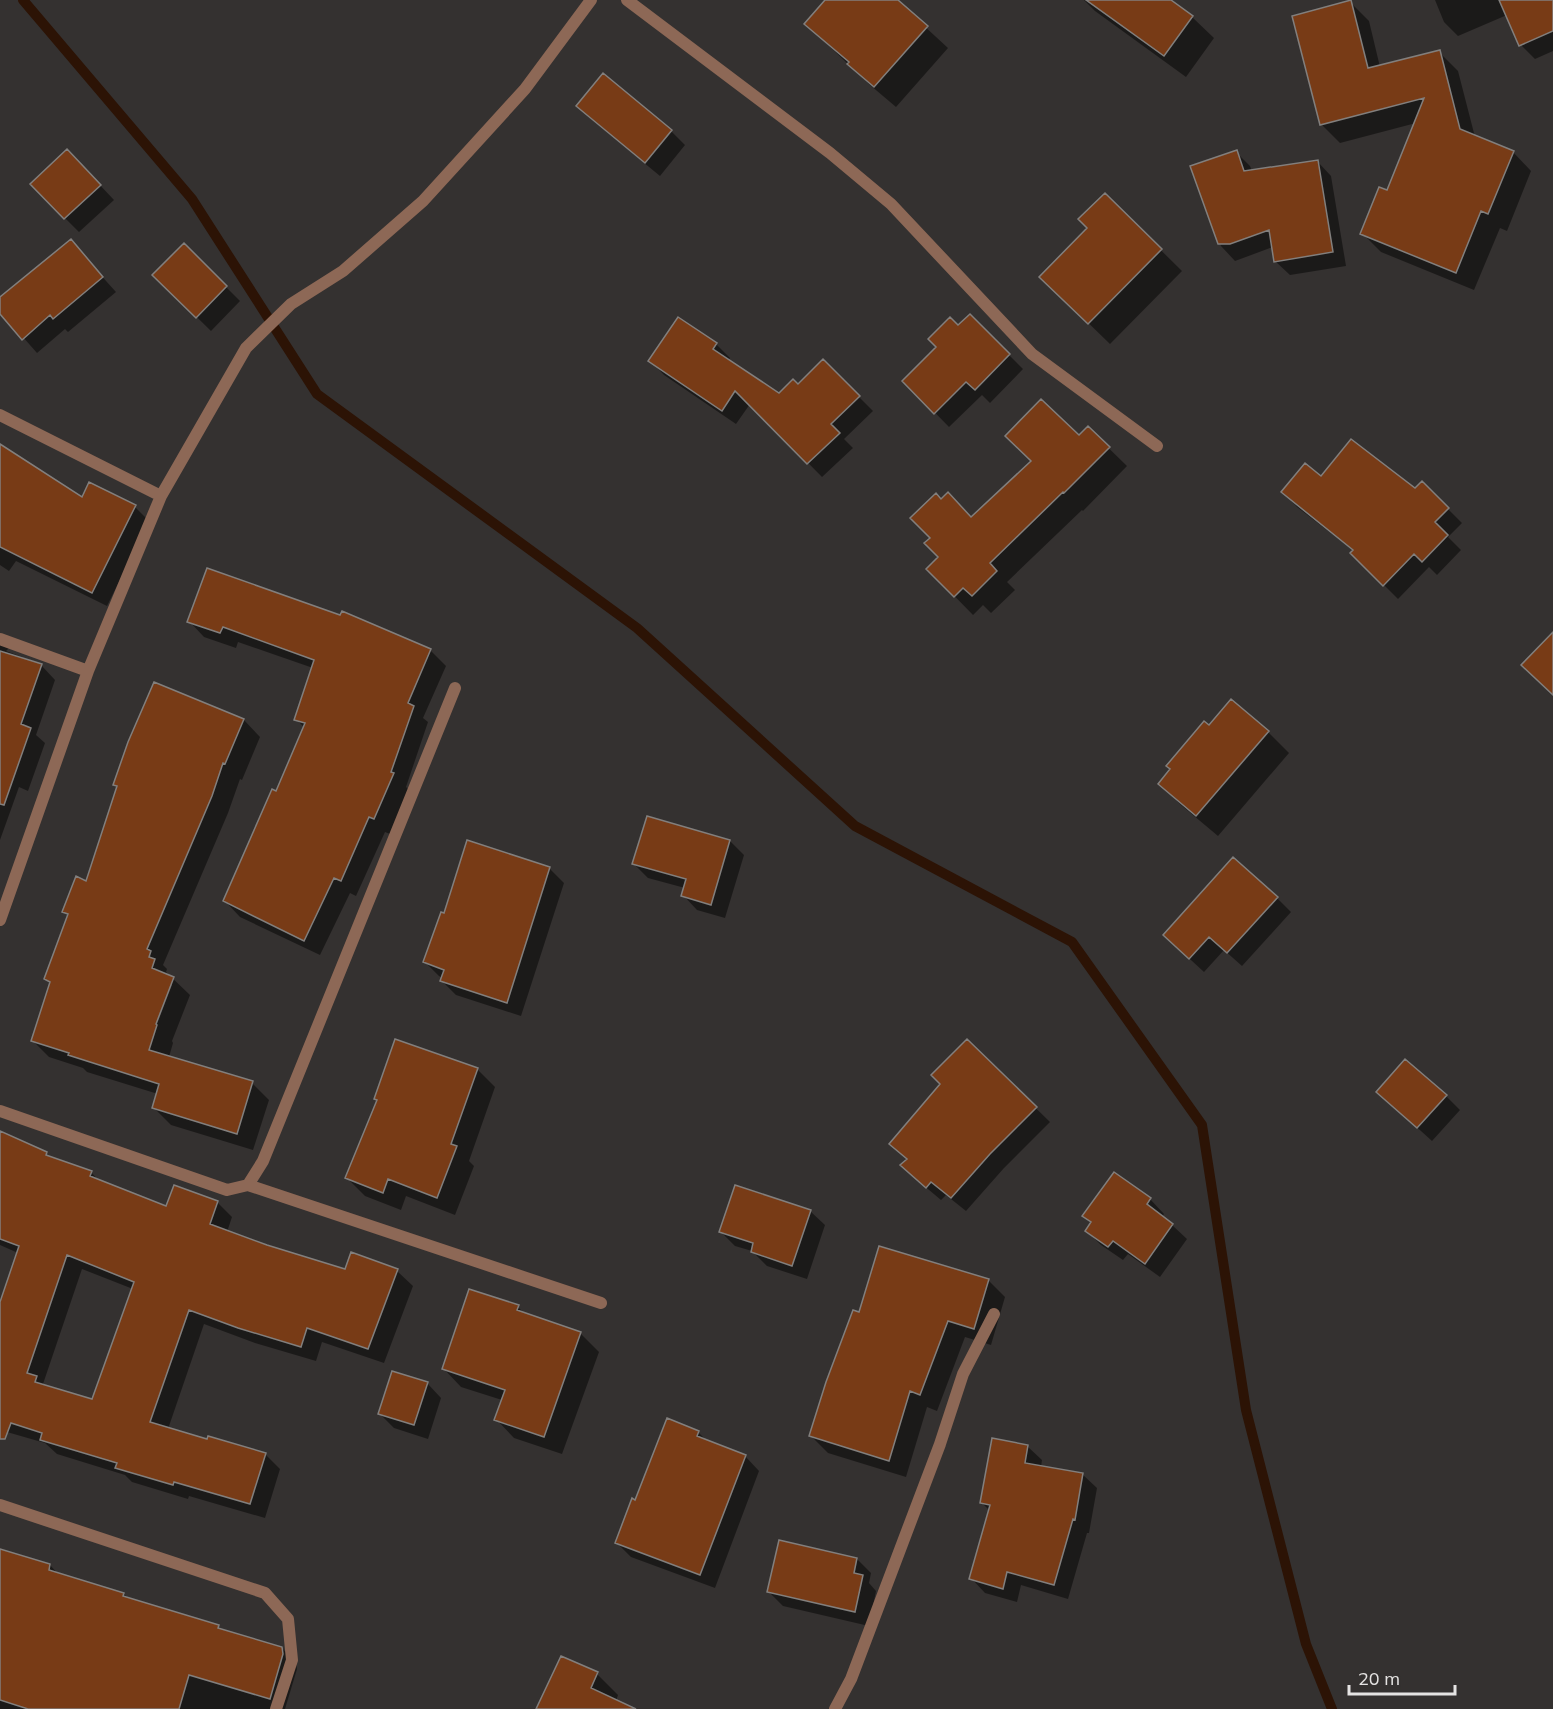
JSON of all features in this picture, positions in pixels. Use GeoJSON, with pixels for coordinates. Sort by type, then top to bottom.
{"type":"FeatureCollection","features":[{"type":"Feature","properties":{"kind":"street"},"geometry":{"type":"LineString","coordinates":[[0,920],[88,671],[161,496],[246,348],[291,304],[343,271],[423,201],[525,89],[591,0]]}},
{"type":"Feature","properties":{"kind":"street"},"geometry":{"type":"LineString","coordinates":[[627,0],[820,146],[882,196],[1032,354],[1157,446]]}},
{"type":"Feature","properties":{"kind":"street"},"geometry":{"type":"LineString","coordinates":[[0,415],[161,496]]}},
{"type":"Feature","properties":{"kind":"street"},"geometry":{"type":"LineString","coordinates":[[0,639],[88,671]]}},
{"type":"Feature","properties":{"kind":"street"},"geometry":{"type":"LineString","coordinates":[[248,1185],[263,1161],[455,688]]}},
{"type":"Feature","properties":{"kind":"street"},"geometry":{"type":"LineString","coordinates":[[0,1111],[227,1190],[248,1185],[601,1303]]}},
{"type":"Feature","properties":{"kind":"street"},"geometry":{"type":"LineString","coordinates":[[835,1709],[856,1668],[940,1444],[963,1374],[994,1314]]}},
{"type":"Feature","properties":{"kind":"street"},"geometry":{"type":"LineString","coordinates":[[0,1505],[265,1593],[288,1619],[291,1649],[292,1660],[276,1709]]}},
{"type":"Feature","properties":{"kind":"building"},"geometry":{"type":"Polygon","coordinates":[[[825,0],[898,0],[928,26],[874,87],[847,64],[849,62],[804,24],[825,0]]]}},
{"type":"Feature","properties":{"kind":"building"},"geometry":{"type":"Polygon","coordinates":[[[1086,0],[1171,0],[1193,16],[1164,56],[1086,0]]]}},
{"type":"Feature","properties":{"kind":"building"},"geometry":{"type":"Polygon","coordinates":[[[1351,0],[1368,68],[1440,50],[1460,129],[1514,151],[1488,214],[1481,211],[1456,273],[1360,234],[1379,187],[1387,190],[1424,98],[1320,125],[1292,16],[1351,0]]]}},
{"type":"Feature","properties":{"kind":"building"},"geometry":{"type":"Polygon","coordinates":[[[1499,0],[1553,0],[1553,31],[1519,46],[1499,0]]]}},
{"type":"Feature","properties":{"kind":"building"},"geometry":{"type":"Polygon","coordinates":[[[603,73],[672,130],[645,163],[576,106],[603,73]]]}},
{"type":"Feature","properties":{"kind":"building"},"geometry":{"type":"Polygon","coordinates":[[[67,149],[101,185],[64,219],[30,184],[67,149]]]}},
{"type":"Feature","properties":{"kind":"building"},"geometry":{"type":"Polygon","coordinates":[[[1237,150],[1244,171],[1318,160],[1333,252],[1274,262],[1269,230],[1230,244],[1218,244],[1190,166],[1237,150]]]}},
{"type":"Feature","properties":{"kind":"building"},"geometry":{"type":"Polygon","coordinates":[[[1105,193],[1162,249],[1088,324],[1039,277],[1087,228],[1078,219],[1105,193]]]}},
{"type":"Feature","properties":{"kind":"building"},"geometry":{"type":"Polygon","coordinates":[[[71,239],[103,277],[53,319],[50,315],[22,340],[0,314],[0,297],[71,239]]]}},
{"type":"Feature","properties":{"kind":"building"},"geometry":{"type":"Polygon","coordinates":[[[184,243],[227,286],[196,318],[152,275],[184,243]]]}},
{"type":"Feature","properties":{"kind":"building"},"geometry":{"type":"Polygon","coordinates":[[[970,314],[1010,354],[975,390],[966,382],[934,414],[902,381],[936,347],[928,339],[950,317],[958,325],[970,314]]]}},
{"type":"Feature","properties":{"kind":"building"},"geometry":{"type":"Polygon","coordinates":[[[678,317],[717,343],[713,349],[779,393],[793,379],[798,384],[823,359],[860,396],[831,424],[840,433],[807,464],[735,391],[722,411],[648,361],[678,317]]]}},
{"type":"Feature","properties":{"kind":"building"},"geometry":{"type":"Polygon","coordinates":[[[1041,399],[1079,435],[1088,426],[1110,447],[990,563],[997,571],[972,596],[963,588],[954,597],[926,569],[938,557],[924,543],[930,538],[910,518],[936,493],[941,499],[948,492],[971,517],[1031,461],[1005,436],[1041,399]]]}},
{"type":"Feature","properties":{"kind":"building"},"geometry":{"type":"Polygon","coordinates":[[[1351,439],[1415,488],[1422,481],[1449,508],[1435,522],[1448,535],[1422,562],[1414,554],[1383,586],[1350,553],[1353,550],[1281,492],[1305,463],[1321,476],[1351,439]]]}},
{"type":"Feature","properties":{"kind":"building"},"geometry":{"type":"Polygon","coordinates":[[[0,444],[82,497],[89,482],[136,505],[92,593],[0,547],[0,444]]]}},
{"type":"Feature","properties":{"kind":"building"},"geometry":{"type":"Polygon","coordinates":[[[207,568],[340,615],[342,611],[431,649],[408,703],[414,706],[391,772],[394,773],[374,819],[369,817],[341,881],[334,878],[304,941],[223,901],[272,789],[276,791],[305,723],[294,720],[314,660],[223,627],[220,633],[187,622],[207,568]]]}},
{"type":"Feature","properties":{"kind":"building"},"geometry":{"type":"Polygon","coordinates":[[[1553,632],[1553,695],[1521,665],[1553,632]]]}},
{"type":"Feature","properties":{"kind":"building"},"geometry":{"type":"Polygon","coordinates":[[[0,651],[42,664],[21,724],[31,728],[4,805],[0,804],[0,651]]]}},
{"type":"Feature","properties":{"kind":"building"},"geometry":{"type":"Polygon","coordinates":[[[154,682],[244,719],[225,764],[223,763],[212,796],[147,949],[151,951],[149,957],[155,959],[152,968],[174,977],[156,1024],[149,1050],[253,1081],[237,1134],[152,1108],[159,1084],[31,1041],[50,982],[44,979],[68,914],[62,912],[76,876],[86,881],[117,786],[113,785],[128,742],[154,682]]]}},
{"type":"Feature","properties":{"kind":"building"},"geometry":{"type":"Polygon","coordinates":[[[1231,699],[1269,731],[1196,816],[1158,784],[1170,769],[1166,766],[1204,721],[1209,725],[1231,699]]]}},
{"type":"Feature","properties":{"kind":"building"},"geometry":{"type":"Polygon","coordinates":[[[647,816],[730,840],[711,905],[681,896],[686,879],[632,864],[647,816]]]}},
{"type":"Feature","properties":{"kind":"building"},"geometry":{"type":"Polygon","coordinates":[[[467,840],[550,867],[507,1003],[440,981],[444,970],[423,962],[441,912],[444,913],[467,840]]]}},
{"type":"Feature","properties":{"kind":"building"},"geometry":{"type":"Polygon","coordinates":[[[1233,857],[1278,897],[1227,953],[1209,937],[1189,959],[1163,935],[1233,857]]]}},
{"type":"Feature","properties":{"kind":"building"},"geometry":{"type":"Polygon","coordinates":[[[395,1039],[478,1068],[451,1144],[457,1146],[437,1198],[388,1179],[383,1193],[345,1178],[377,1100],[374,1099],[395,1039]]]}},
{"type":"Feature","properties":{"kind":"building"},"geometry":{"type":"Polygon","coordinates":[[[967,1039],[1037,1107],[990,1154],[951,1198],[931,1182],[926,1188],[900,1165],[907,1159],[889,1144],[940,1084],[931,1075],[967,1039]]]}},
{"type":"Feature","properties":{"kind":"building"},"geometry":{"type":"Polygon","coordinates":[[[1405,1059],[1447,1095],[1417,1128],[1376,1092],[1405,1059]]]}},
{"type":"Feature","properties":{"kind":"building"},"geometry":{"type":"Polygon","coordinates":[[[0,1131],[47,1152],[46,1155],[92,1171],[90,1176],[166,1206],[174,1185],[218,1201],[210,1224],[267,1245],[345,1269],[351,1252],[398,1269],[368,1349],[307,1328],[301,1347],[189,1310],[150,1422],[266,1453],[250,1504],[115,1468],[117,1463],[40,1440],[42,1433],[11,1423],[5,1439],[0,1439],[0,1302],[19,1246],[0,1239],[0,1131]],[[67,1255],[27,1373],[37,1376],[35,1382],[92,1399],[134,1282],[67,1255]]]}},
{"type":"Feature","properties":{"kind":"building"},"geometry":{"type":"Polygon","coordinates":[[[1114,1172],[1151,1198],[1147,1204],[1173,1224],[1145,1264],[1113,1241],[1108,1247],[1085,1231],[1091,1222],[1082,1216],[1114,1172]]]}},
{"type":"Feature","properties":{"kind":"building"},"geometry":{"type":"Polygon","coordinates":[[[735,1185],[811,1210],[792,1266],[751,1252],[753,1243],[719,1232],[735,1185]]]}},
{"type":"Feature","properties":{"kind":"building"},"geometry":{"type":"Polygon","coordinates":[[[879,1246],[989,1279],[974,1329],[948,1321],[920,1395],[910,1391],[889,1461],[809,1436],[853,1310],[859,1312],[879,1246]]]}},
{"type":"Feature","properties":{"kind":"building"},"geometry":{"type":"Polygon","coordinates":[[[469,1289],[519,1305],[517,1310],[581,1332],[544,1437],[494,1420],[505,1390],[442,1369],[469,1289]]]}},
{"type":"Feature","properties":{"kind":"building"},"geometry":{"type":"Polygon","coordinates":[[[392,1371],[428,1382],[414,1425],[378,1414],[392,1371]]]}},
{"type":"Feature","properties":{"kind":"building"},"geometry":{"type":"Polygon","coordinates":[[[667,1418],[699,1431],[697,1436],[746,1455],[700,1575],[615,1543],[632,1498],[635,1500],[667,1418]]]}},
{"type":"Feature","properties":{"kind":"building"},"geometry":{"type":"Polygon","coordinates":[[[992,1438],[1028,1445],[1025,1463],[1083,1473],[1075,1520],[1073,1519],[1054,1585],[1007,1572],[1003,1589],[969,1579],[990,1505],[980,1503],[992,1438]]]}},
{"type":"Feature","properties":{"kind":"building"},"geometry":{"type":"Polygon","coordinates":[[[779,1540],[857,1558],[854,1573],[863,1575],[855,1612],[767,1592],[779,1540]]]}},
{"type":"Feature","properties":{"kind":"building"},"geometry":{"type":"Polygon","coordinates":[[[0,1549],[50,1564],[49,1570],[124,1593],[123,1596],[282,1647],[283,1654],[270,1699],[189,1675],[179,1709],[28,1709],[0,1700],[0,1549]]]}},
{"type":"Feature","properties":{"kind":"building"},"geometry":{"type":"Polygon","coordinates":[[[561,1656],[598,1672],[591,1688],[636,1709],[536,1709],[561,1656]]]}},
{"type":"Feature","properties":{"kind":"waterway"},"geometry":{"type":"LineString","coordinates":[[23,0],[192,199],[317,394],[637,628],[855,826],[1072,942],[1202,1125],[1246,1410],[1306,1644],[1332,1709]]}}]}
